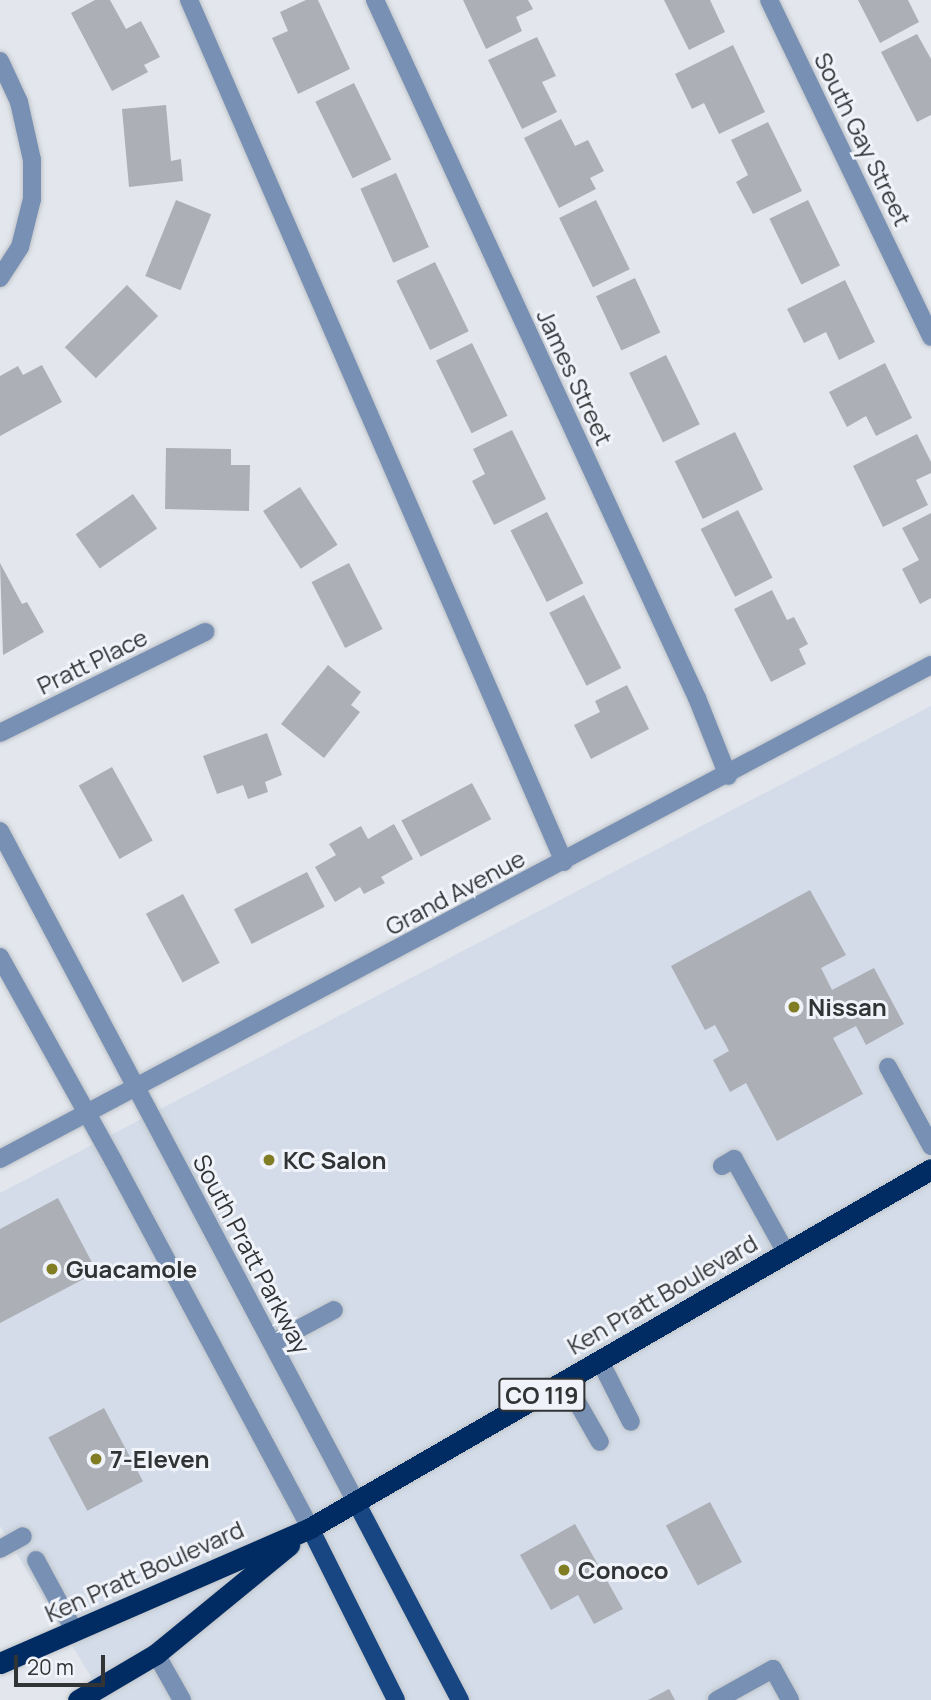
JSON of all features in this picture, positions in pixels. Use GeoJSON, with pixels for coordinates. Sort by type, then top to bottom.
{"type":"FeatureCollection","features":[{"type":"Feature","properties":{"kind":"highway","name":"Ken Pratt Boulevard"},"geometry":{"type":"LineString","coordinates":[[0,1663],[310,1528],[931,1169]]}},
{"type":"Feature","properties":{"kind":"highway","name":"Ken Pratt Boulevard"},"geometry":{"type":"LineString","coordinates":[[78,1700],[156,1654],[310,1528]]}},
{"type":"Feature","properties":{"kind":"main road","name":"South Pratt Parkway"},"geometry":{"type":"LineString","coordinates":[[356,1502],[460,1700]]}},
{"type":"Feature","properties":{"kind":"main road"},"geometry":{"type":"LineString","coordinates":[[310,1528],[396,1700]]}},
{"type":"Feature","properties":{"kind":"street"},"geometry":{"type":"LineString","coordinates":[[189,0],[564,862]]}},
{"type":"Feature","properties":{"kind":"street","name":"James Street"},"geometry":{"type":"LineString","coordinates":[[375,0],[692,685],[728,776]]}},
{"type":"Feature","properties":{"kind":"street","name":"South Gay Street"},"geometry":{"type":"LineString","coordinates":[[769,0],[931,337]]}},
{"type":"Feature","properties":{"kind":"street"},"geometry":{"type":"LineString","coordinates":[[0,61],[19,102],[32,160],[32,199],[20,247],[0,278]]}},
{"type":"Feature","properties":{"kind":"street","name":"Pratt Place"},"geometry":{"type":"LineString","coordinates":[[0,733],[205,632]]}},
{"type":"Feature","properties":{"kind":"street","name":"Grand Avenue"},"geometry":{"type":"LineString","coordinates":[[0,1159],[728,776],[931,665]]}},
{"type":"Feature","properties":{"kind":"street","name":"South Pratt Parkway"},"geometry":{"type":"LineString","coordinates":[[0,831],[356,1502]]}},
{"type":"Feature","properties":{"kind":"street"},"geometry":{"type":"LineString","coordinates":[[0,957],[310,1528]]}},
{"type":"Feature","properties":{"kind":"street"},"geometry":{"type":"LineString","coordinates":[[888,1067],[931,1146]]}},
{"type":"Feature","properties":{"kind":"street"},"geometry":{"type":"LineString","coordinates":[[722,1166],[734,1159],[786,1253]]}},
{"type":"Feature","properties":{"kind":"street"},"geometry":{"type":"LineString","coordinates":[[272,1343],[334,1310]]}},
{"type":"Feature","properties":{"kind":"street"},"geometry":{"type":"LineString","coordinates":[[600,1361],[631,1422]]}},
{"type":"Feature","properties":{"kind":"street"},"geometry":{"type":"LineString","coordinates":[[565,1381],[600,1442]]}},
{"type":"Feature","properties":{"kind":"street"},"geometry":{"type":"LineString","coordinates":[[0,1549],[23,1536]]}},
{"type":"Feature","properties":{"kind":"street"},"geometry":{"type":"LineString","coordinates":[[36,1560],[74,1630]]}},
{"type":"Feature","properties":{"kind":"street"},"geometry":{"type":"LineString","coordinates":[[156,1654],[182,1700]]}},
{"type":"Feature","properties":{"kind":"street"},"geometry":{"type":"LineString","coordinates":[[717,1700],[773,1669],[790,1700]]}},
{"type":"Feature","properties":{"kind":"shaded area"},"geometry":{"type":"Polygon","coordinates":[[[931,706],[931,1700],[105,1700],[0,1526],[0,1193],[931,706]]]}},
{"type":"Feature","properties":{"kind":"building"},"geometry":{"type":"Polygon","coordinates":[[[95,0],[110,0],[126,29],[141,21],[160,57],[144,65],[148,72],[112,91],[71,13],[95,0]]]}},
{"type":"Feature","properties":{"kind":"building"},"geometry":{"type":"Polygon","coordinates":[[[306,0],[318,0],[350,69],[298,94],[272,38],[288,31],[280,12],[306,0]]]}},
{"type":"Feature","properties":{"kind":"building"},"geometry":{"type":"Polygon","coordinates":[[[463,0],[528,0],[533,9],[516,17],[522,31],[486,49],[463,0]]]}},
{"type":"Feature","properties":{"kind":"building"},"geometry":{"type":"Polygon","coordinates":[[[664,0],[710,0],[725,32],[689,50],[664,0]]]}},
{"type":"Feature","properties":{"kind":"building"},"geometry":{"type":"Polygon","coordinates":[[[858,0],[908,0],[919,22],[880,43],[858,0]]]}},
{"type":"Feature","properties":{"kind":"building"},"geometry":{"type":"Polygon","coordinates":[[[917,34],[931,59],[931,115],[917,122],[881,52],[917,34]]]}},
{"type":"Feature","properties":{"kind":"building"},"geometry":{"type":"Polygon","coordinates":[[[537,37],[556,76],[542,82],[557,112],[522,129],[488,60],[537,37]]]}},
{"type":"Feature","properties":{"kind":"building"},"geometry":{"type":"Polygon","coordinates":[[[733,45],[765,112],[719,134],[704,103],[692,109],[675,74],[733,45]]]}},
{"type":"Feature","properties":{"kind":"building"},"geometry":{"type":"Polygon","coordinates":[[[354,83],[391,159],[353,178],[315,102],[354,83]]]}},
{"type":"Feature","properties":{"kind":"building"},"geometry":{"type":"Polygon","coordinates":[[[166,105],[171,161],[181,159],[183,181],[129,187],[122,109],[166,105]]]}},
{"type":"Feature","properties":{"kind":"building"},"geometry":{"type":"Polygon","coordinates":[[[561,119],[575,146],[588,140],[604,171],[590,178],[596,189],[559,208],[524,138],[561,119]]]}},
{"type":"Feature","properties":{"kind":"building"},"geometry":{"type":"Polygon","coordinates":[[[768,122],[802,191],[753,214],[736,182],[748,175],[731,140],[768,122]]]}},
{"type":"Feature","properties":{"kind":"building"},"geometry":{"type":"Polygon","coordinates":[[[396,173],[429,247],[393,263],[360,189],[396,173]]]}},
{"type":"Feature","properties":{"kind":"building"},"geometry":{"type":"Polygon","coordinates":[[[176,200],[211,214],[181,290],[145,276],[176,200]]]}},
{"type":"Feature","properties":{"kind":"building"},"geometry":{"type":"Polygon","coordinates":[[[596,200],[630,269],[593,287],[559,218],[596,200]]]}},
{"type":"Feature","properties":{"kind":"building"},"geometry":{"type":"Polygon","coordinates":[[[808,200],[840,266],[801,284],[769,219],[808,200]]]}},
{"type":"Feature","properties":{"kind":"building"},"geometry":{"type":"Polygon","coordinates":[[[435,262],[469,331],[430,350],[396,281],[435,262]]]}},
{"type":"Feature","properties":{"kind":"building"},"geometry":{"type":"Polygon","coordinates":[[[635,278],[660,332],[621,351],[596,296],[635,278]]]}},
{"type":"Feature","properties":{"kind":"building"},"geometry":{"type":"Polygon","coordinates":[[[845,280],[875,342],[839,360],[826,332],[804,343],[787,309],[845,280]]]}},
{"type":"Feature","properties":{"kind":"building"},"geometry":{"type":"Polygon","coordinates":[[[127,285],[158,316],[96,378],[65,347],[127,285]]]}},
{"type":"Feature","properties":{"kind":"building"},"geometry":{"type":"Polygon","coordinates":[[[472,343],[508,416],[472,433],[436,361],[472,343]]]}},
{"type":"Feature","properties":{"kind":"building"},"geometry":{"type":"Polygon","coordinates":[[[666,355],[700,424],[663,442],[629,373],[666,355]]]}},
{"type":"Feature","properties":{"kind":"building"},"geometry":{"type":"Polygon","coordinates":[[[885,363],[912,418],[876,436],[866,416],[847,427],[829,392],[885,363]]]}},
{"type":"Feature","properties":{"kind":"building"},"geometry":{"type":"Polygon","coordinates":[[[42,365],[62,402],[0,436],[0,376],[18,366],[23,375],[42,365]]]}},
{"type":"Feature","properties":{"kind":"building"},"geometry":{"type":"Polygon","coordinates":[[[512,430],[546,499],[494,525],[472,481],[485,474],[473,449],[512,430]]]}},
{"type":"Feature","properties":{"kind":"building"},"geometry":{"type":"Polygon","coordinates":[[[735,432],[763,490],[703,519],[675,461],[735,432]]]}},
{"type":"Feature","properties":{"kind":"building"},"geometry":{"type":"Polygon","coordinates":[[[917,434],[931,462],[931,473],[916,480],[928,505],[883,527],[853,466],[917,434]]]}},
{"type":"Feature","properties":{"kind":"building"},"geometry":{"type":"Polygon","coordinates":[[[166,448],[231,449],[231,465],[250,465],[249,511],[165,509],[166,448]]]}},
{"type":"Feature","properties":{"kind":"building"},"geometry":{"type":"Polygon","coordinates":[[[300,487],[338,545],[301,569],[263,511],[300,487]]]}},
{"type":"Feature","properties":{"kind":"building"},"geometry":{"type":"Polygon","coordinates":[[[133,494],[157,528],[100,569],[76,534],[133,494]]]}},
{"type":"Feature","properties":{"kind":"building"},"geometry":{"type":"Polygon","coordinates":[[[738,510],[773,578],[735,597],[701,529],[738,510]]]}},
{"type":"Feature","properties":{"kind":"building"},"geometry":{"type":"Polygon","coordinates":[[[547,512],[583,583],[547,602],[510,531],[547,512]]]}},
{"type":"Feature","properties":{"kind":"building"},"geometry":{"type":"Polygon","coordinates":[[[931,513],[931,598],[920,604],[902,569],[919,560],[902,528],[931,513]]]}},
{"type":"Feature","properties":{"kind":"building"},"geometry":{"type":"Polygon","coordinates":[[[0,563],[22,604],[27,602],[44,632],[3,655],[0,563]]]}},
{"type":"Feature","properties":{"kind":"building"},"geometry":{"type":"Polygon","coordinates":[[[349,563],[383,629],[345,648],[312,582],[349,563]]]}},
{"type":"Feature","properties":{"kind":"building"},"geometry":{"type":"Polygon","coordinates":[[[772,590],[787,620],[794,617],[808,644],[799,649],[806,664],[771,682],[734,609],[772,590]]]}},
{"type":"Feature","properties":{"kind":"building"},"geometry":{"type":"Polygon","coordinates":[[[584,595],[621,668],[586,686],[549,613],[584,595]]]}},
{"type":"Feature","properties":{"kind":"building"},"geometry":{"type":"Polygon","coordinates":[[[328,665],[361,692],[351,705],[360,712],[324,758],[281,724],[328,665]]]}},
{"type":"Feature","properties":{"kind":"building"},"geometry":{"type":"Polygon","coordinates":[[[627,685],[649,729],[591,759],[574,725],[600,712],[595,701],[627,685]]]}},
{"type":"Feature","properties":{"kind":"building"},"geometry":{"type":"Polygon","coordinates":[[[267,733],[282,775],[265,782],[268,792],[248,799],[243,785],[217,794],[203,756],[267,733]]]}},
{"type":"Feature","properties":{"kind":"building"},"geometry":{"type":"Polygon","coordinates":[[[112,767],[153,840],[119,859],[79,785],[112,767]]]}},
{"type":"Feature","properties":{"kind":"building"},"geometry":{"type":"Polygon","coordinates":[[[472,783],[491,819],[421,857],[401,821],[472,783]]]}},
{"type":"Feature","properties":{"kind":"building"},"geometry":{"type":"Polygon","coordinates":[[[394,824],[413,859],[381,877],[385,883],[364,894],[360,887],[335,902],[315,867],[336,855],[329,844],[361,826],[368,839],[394,824]]]}},
{"type":"Feature","properties":{"kind":"building"},"geometry":{"type":"Polygon","coordinates":[[[307,872],[325,907],[252,944],[234,909],[307,872]]]}},
{"type":"Feature","properties":{"kind":"building","name":"Nissan"},"geometry":{"type":"Polygon","coordinates":[[[810,890],[846,955],[821,968],[832,990],[874,968],[904,1024],[866,1045],[856,1026],[833,1038],[863,1094],[777,1141],[746,1083],[730,1092],[713,1060],[729,1051],[715,1025],[705,1030],[671,966],[810,890]]]}},
{"type":"Feature","properties":{"kind":"building"},"geometry":{"type":"Polygon","coordinates":[[[183,894],[220,963],[183,983],[146,914],[183,894]]]}},
{"type":"Feature","properties":{"kind":"building"},"geometry":{"type":"Polygon","coordinates":[[[58,1198],[97,1272],[0,1323],[0,1229],[58,1198]]]}},
{"type":"Feature","properties":{"kind":"building","name":"7-Eleven"},"geometry":{"type":"Polygon","coordinates":[[[104,1408],[143,1481],[87,1511],[48,1438],[104,1408]]]}},
{"type":"Feature","properties":{"kind":"building"},"geometry":{"type":"Polygon","coordinates":[[[710,1502],[742,1562],[698,1586],[666,1525],[710,1502]]]}},
{"type":"Feature","properties":{"kind":"building"},"geometry":{"type":"Polygon","coordinates":[[[575,1524],[623,1609],[594,1624],[578,1595],[551,1610],[520,1555],[575,1524]]]}},
{"type":"Feature","properties":{"kind":"building"},"geometry":{"type":"Polygon","coordinates":[[[669,1689],[675,1700],[648,1700],[669,1689]]]}},
{"type":"Feature","properties":{"kind":"place","name":"Nissan"},"geometry":{"type":"Point","coordinates":[794,1007]}},
{"type":"Feature","properties":{"kind":"place","name":"KC Salon"},"geometry":{"type":"Point","coordinates":[269,1160]}},
{"type":"Feature","properties":{"kind":"place","name":"Guacamole"},"geometry":{"type":"Point","coordinates":[52,1269]}},
{"type":"Feature","properties":{"kind":"place","name":"7-Eleven"},"geometry":{"type":"Point","coordinates":[96,1459]}},
{"type":"Feature","properties":{"kind":"place","name":"Conoco"},"geometry":{"type":"Point","coordinates":[564,1570]}}]}
